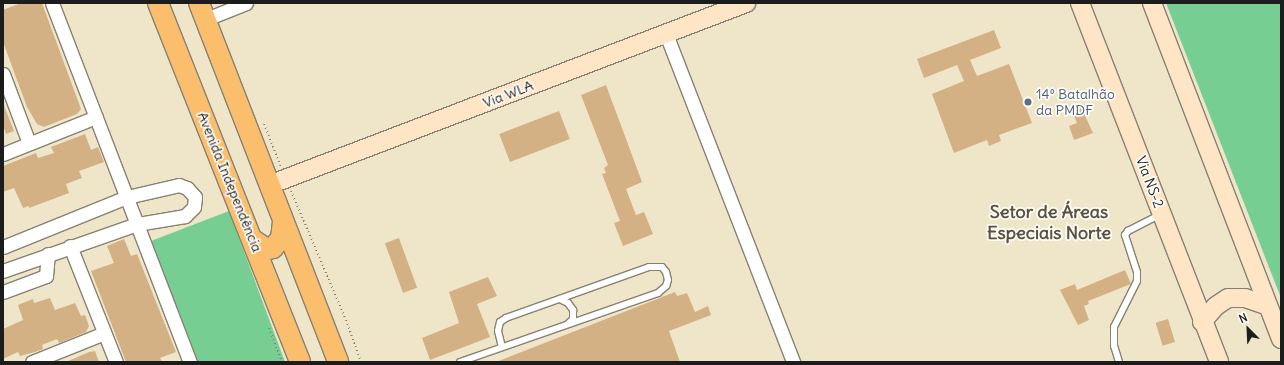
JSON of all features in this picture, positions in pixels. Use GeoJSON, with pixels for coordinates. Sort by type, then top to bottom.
{"type":"FeatureCollection","features":[{"type":"Feature","properties":{"kind":"main road","name":"Avenida Independência"},"geometry":{"type":"LineString","coordinates":[[158,3],[268,276],[300,362]]}},
{"type":"Feature","properties":{"kind":"main road"},"geometry":{"type":"LineString","coordinates":[[203,9],[298,262],[338,362]]}},
{"type":"Feature","properties":{"kind":"main road"},"geometry":{"type":"LineString","coordinates":[[253,240],[266,249],[274,248],[281,238],[283,222]]}},
{"type":"Feature","properties":{"kind":"main road"},"geometry":{"type":"LineString","coordinates":[[268,276],[268,266],[274,260],[287,256],[298,262]]}},
{"type":"Feature","properties":{"kind":"street"},"geometry":{"type":"LineString","coordinates":[[52,3],[190,362]]}},
{"type":"Feature","properties":{"kind":"street"},"geometry":{"type":"LineString","coordinates":[[203,9],[246,3]]}},
{"type":"Feature","properties":{"kind":"street","name":"Via WLA"},"geometry":{"type":"LineString","coordinates":[[269,185],[746,3]]}},
{"type":"Feature","properties":{"kind":"street","name":"Via NS-2"},"geometry":{"type":"LineString","coordinates":[[1080,3],[1162,214],[1202,322],[1219,362]]}},
{"type":"Feature","properties":{"kind":"street"},"geometry":{"type":"LineString","coordinates":[[1152,3],[1281,339]]}},
{"type":"Feature","properties":{"kind":"street"},"geometry":{"type":"LineString","coordinates":[[666,34],[793,362]]}},
{"type":"Feature","properties":{"kind":"street"},"geometry":{"type":"LineString","coordinates":[[3,74],[29,143]]}},
{"type":"Feature","properties":{"kind":"street"},"geometry":{"type":"LineString","coordinates":[[3,154],[96,118]]}},
{"type":"Feature","properties":{"kind":"street"},"geometry":{"type":"LineString","coordinates":[[3,247],[127,197],[179,185],[187,188],[194,197],[194,207],[185,216],[137,224],[70,246],[3,271]]}},
{"type":"Feature","properties":{"kind":"street"},"geometry":{"type":"LineString","coordinates":[[70,246],[116,362]]}},
{"type":"Feature","properties":{"kind":"street"},"geometry":{"type":"LineString","coordinates":[[3,292],[46,276],[48,254]]}},
{"type":"Feature","properties":{"kind":"street"},"geometry":{"type":"LineString","coordinates":[[1202,322],[1216,306],[1228,298],[1245,298],[1268,306]]}},
{"type":"Feature","properties":{"kind":"street"},"geometry":{"type":"LineString","coordinates":[[32,362],[104,334]]}},
{"type":"Feature","properties":{"kind":"lane"},"geometry":{"type":"LineString","coordinates":[[1119,362],[1114,346],[1114,327],[1137,281],[1137,272],[1125,235],[1128,231],[1162,214]]}},
{"type":"Feature","properties":{"kind":"lane"},"geometry":{"type":"LineString","coordinates":[[460,362],[662,291],[668,280],[666,272],[662,267],[656,266],[560,299],[500,322],[498,331],[502,347]]}},
{"type":"Feature","properties":{"kind":"lane"},"geometry":{"type":"LineString","coordinates":[[560,299],[568,302],[573,310],[573,320],[569,323]]}},
{"type":"Feature","properties":{"kind":"green space"},"geometry":{"type":"Polygon","coordinates":[[[1166,3],[1281,3],[1281,298],[1166,3]]]}},
{"type":"Feature","properties":{"kind":"green space"},"geometry":{"type":"Polygon","coordinates":[[[229,211],[285,362],[198,362],[151,241],[229,211]]]}},
{"type":"Feature","properties":{"kind":"building"},"geometry":{"type":"Polygon","coordinates":[[[21,3],[42,3],[81,109],[77,114],[44,127],[37,124],[27,107],[3,42],[3,10],[21,3]]]}},
{"type":"Feature","properties":{"kind":"building"},"geometry":{"type":"Polygon","coordinates":[[[994,30],[1001,48],[970,60],[977,76],[1009,64],[1032,123],[999,135],[1001,141],[989,146],[987,140],[954,153],[932,94],[964,81],[957,65],[924,78],[917,59],[994,30]]]}},
{"type":"Feature","properties":{"kind":"building"},"geometry":{"type":"Polygon","coordinates":[[[606,85],[642,182],[626,189],[636,215],[644,212],[653,234],[623,246],[614,223],[620,221],[602,174],[606,173],[604,168],[608,165],[581,95],[606,85]]]}},
{"type":"Feature","properties":{"kind":"building"},"geometry":{"type":"Polygon","coordinates":[[[3,103],[14,131],[6,134],[3,125],[3,103]]]}},
{"type":"Feature","properties":{"kind":"building"},"geometry":{"type":"Polygon","coordinates":[[[1081,107],[1093,133],[1074,140],[1069,126],[1077,123],[1072,111],[1081,107]]]}},
{"type":"Feature","properties":{"kind":"building"},"geometry":{"type":"Polygon","coordinates":[[[559,111],[570,139],[510,162],[499,134],[559,111]]]}},
{"type":"Feature","properties":{"kind":"building"},"geometry":{"type":"Polygon","coordinates":[[[85,134],[91,150],[98,147],[104,162],[79,171],[82,178],[66,184],[69,193],[29,208],[29,206],[23,208],[14,188],[3,192],[3,166],[36,153],[38,158],[54,153],[51,147],[85,134]]]}},
{"type":"Feature","properties":{"kind":"building"},"geometry":{"type":"Polygon","coordinates":[[[399,238],[417,288],[403,293],[385,243],[399,238]]]}},
{"type":"Feature","properties":{"kind":"building"},"geometry":{"type":"Polygon","coordinates":[[[124,239],[131,256],[137,254],[176,352],[160,358],[162,362],[126,362],[91,271],[114,263],[107,246],[124,239]]]}},
{"type":"Feature","properties":{"kind":"building"},"geometry":{"type":"Polygon","coordinates":[[[1125,270],[1131,284],[1088,301],[1089,304],[1084,306],[1089,320],[1078,325],[1060,290],[1075,284],[1077,290],[1125,270]]]}},
{"type":"Feature","properties":{"kind":"building"},"geometry":{"type":"Polygon","coordinates":[[[488,277],[497,296],[477,304],[490,337],[430,360],[422,338],[459,323],[449,292],[488,277]]]}},
{"type":"Feature","properties":{"kind":"building"},"geometry":{"type":"Polygon","coordinates":[[[675,292],[677,296],[687,293],[695,312],[708,306],[711,315],[669,331],[680,362],[496,362],[675,292]]]}},
{"type":"Feature","properties":{"kind":"building"},"geometry":{"type":"Polygon","coordinates":[[[50,298],[55,310],[75,303],[81,316],[85,315],[87,320],[89,326],[86,332],[59,343],[57,339],[42,345],[43,349],[35,352],[20,356],[18,352],[3,359],[3,329],[23,320],[18,305],[33,299],[34,303],[50,298]]]}},
{"type":"Feature","properties":{"kind":"building"},"geometry":{"type":"Polygon","coordinates":[[[1168,319],[1175,342],[1163,346],[1156,323],[1168,319]]]}},
{"type":"Feature","properties":{"kind":"building"},"geometry":{"type":"Polygon","coordinates":[[[95,351],[99,362],[66,362],[89,352],[95,351]]]}},
{"type":"Feature","properties":{"kind":"place","name":"14º Batalhão da PMDF"},"geometry":{"type":"Point","coordinates":[1028,102]}},
{"type":"Feature","properties":{"kind":"district","name":"Setor de Áreas Especiais Norte"},"geometry":{"type":"Point","coordinates":[1049,223]}}]}
